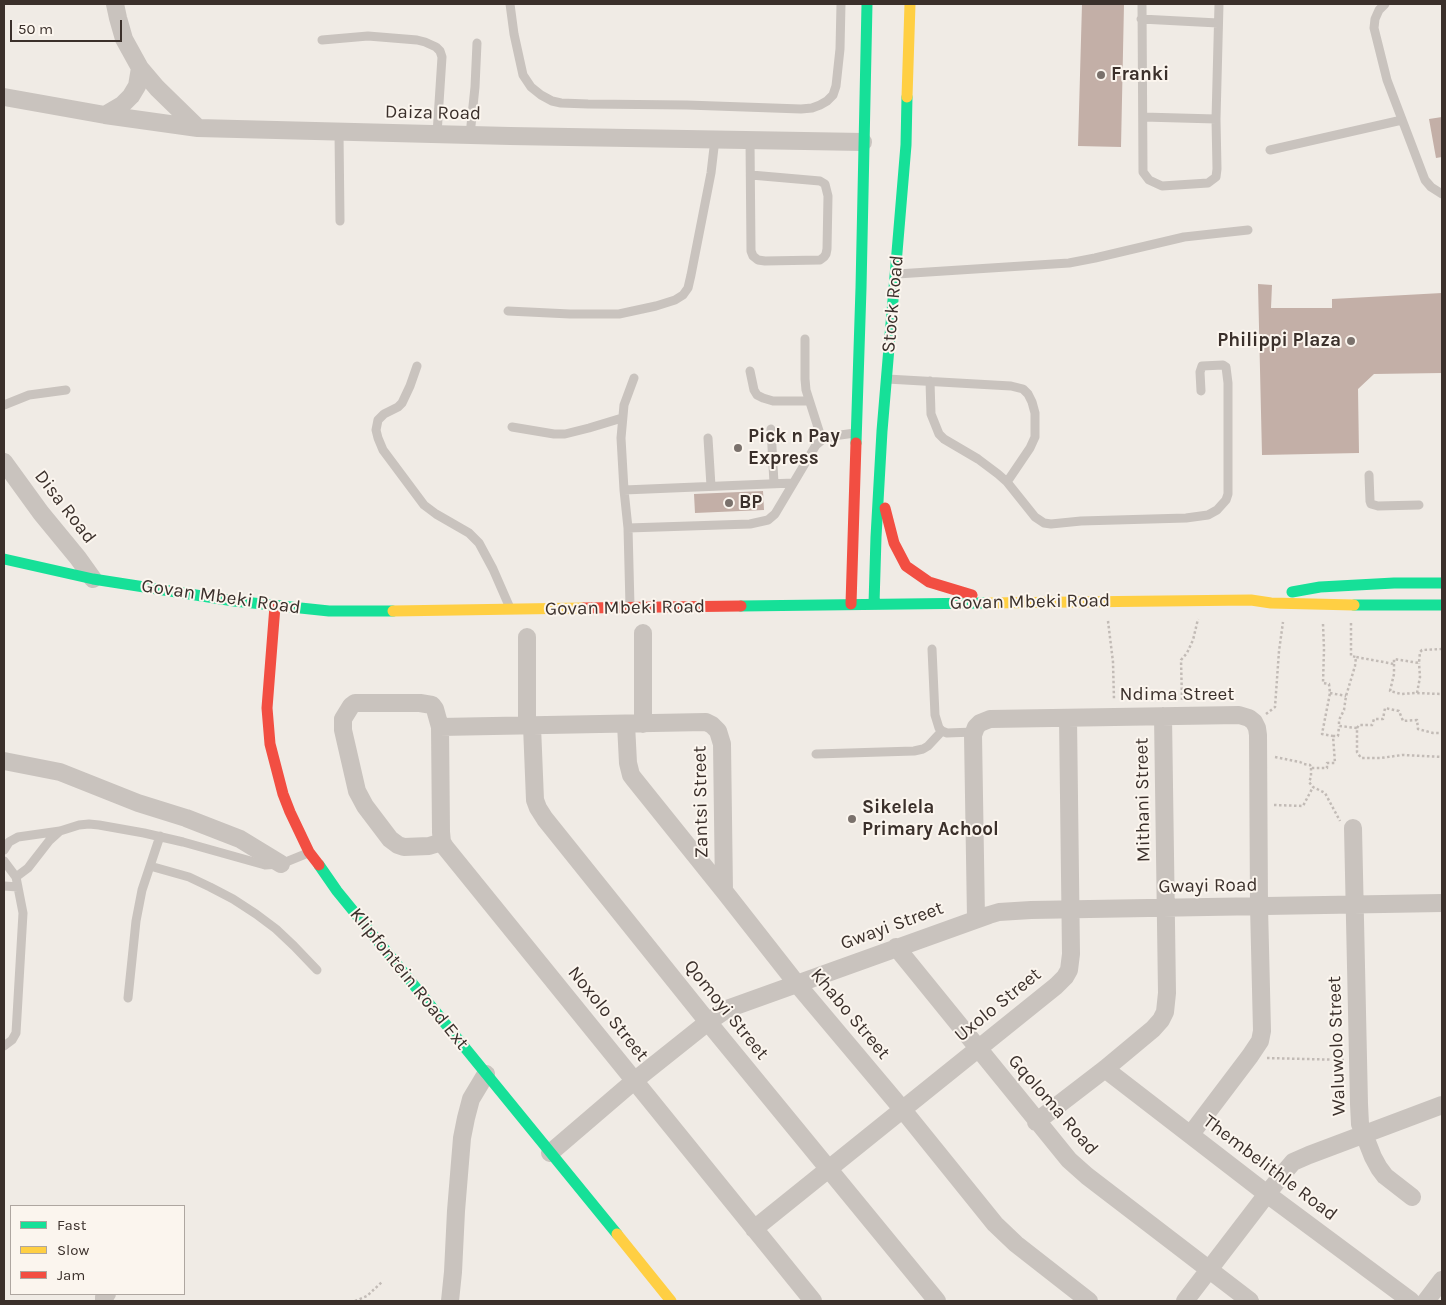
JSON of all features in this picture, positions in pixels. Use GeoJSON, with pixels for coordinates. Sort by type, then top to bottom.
{"type":"FeatureCollection","features":[{"type":"Feature","properties":{"kind":"main road","name":"Stock Road"},"geometry":{"type":"LineString","coordinates":[[851,604],[870,432],[863,198],[867,4]]}},
{"type":"Feature","properties":{"kind":"main road","name":"Stock Road"},"geometry":{"type":"LineString","coordinates":[[874,604],[879,476],[870,432],[886,379],[896,274],[906,145],[910,4]]}},
{"type":"Feature","properties":{"kind":"main road"},"geometry":{"type":"LineString","coordinates":[[879,476],[890,531],[906,566],[929,582],[998,603]]}},
{"type":"Feature","properties":{"kind":"main road","name":"Govan Mbeki Road"},"geometry":{"type":"LineString","coordinates":[[4,559],[93,579],[182,594],[328,611],[1251,600],[1351,605],[1442,605]]}},
{"type":"Feature","properties":{"kind":"main road","name":"Govan Mbeki Road"},"geometry":{"type":"LineString","coordinates":[[1251,600],[1320,587],[1394,582],[1442,583]]}},
{"type":"Feature","properties":{"kind":"main road","name":"Klipfontein Road Ext"},"geometry":{"type":"LineString","coordinates":[[275,606],[267,700],[270,744],[283,794],[309,852],[337,891],[671,1301]]}},
{"type":"Feature","properties":{"kind":"street"},"geometry":{"type":"LineString","coordinates":[[115,4],[124,39],[140,68],[157,88],[198,128]]}},
{"type":"Feature","properties":{"kind":"street"},"geometry":{"type":"LineString","coordinates":[[105,115],[122,105],[131,96],[137,86],[140,68]]}},
{"type":"Feature","properties":{"kind":"street","name":"Daiza Road"},"geometry":{"type":"LineString","coordinates":[[4,97],[105,115],[198,128],[863,142]]}},
{"type":"Feature","properties":{"kind":"street","name":"Disa Road"},"geometry":{"type":"LineString","coordinates":[[4,462],[93,579]]}},
{"type":"Feature","properties":{"kind":"street"},"geometry":{"type":"LineString","coordinates":[[634,724],[643,633]]}},
{"type":"Feature","properties":{"kind":"street"},"geometry":{"type":"LineString","coordinates":[[527,637],[530,726]]}},
{"type":"Feature","properties":{"kind":"street"},"geometry":{"type":"LineString","coordinates":[[355,703],[420,703],[432,706],[435,709],[440,727],[442,842],[429,846],[404,846],[390,839],[360,799],[343,730],[343,719],[347,710],[355,703]]}},
{"type":"Feature","properties":{"kind":"street","name":"Ndima Street"},"geometry":{"type":"LineString","coordinates":[[974,732],[980,722],[990,719],[1239,715],[1249,718],[1254,722],[1257,728],[1258,756],[1262,1031],[1260,1041],[1250,1056],[1191,1134]]}},
{"type":"Feature","properties":{"kind":"street","name":"Mithani Street"},"geometry":{"type":"LineString","coordinates":[[1036,1122],[1153,1029],[1165,1012],[1167,993],[1163,716]]}},
{"type":"Feature","properties":{"kind":"street","name":"Uxolo Street"},"geometry":{"type":"LineString","coordinates":[[754,1229],[1065,977],[1070,963],[1071,909],[1068,718]]}},
{"type":"Feature","properties":{"kind":"street","name":"Zantsi Street"},"geometry":{"type":"LineString","coordinates":[[440,727],[706,722],[712,725],[718,731],[722,744],[724,891]]}},
{"type":"Feature","properties":{"kind":"street","name":"Khabo Street"},"geometry":{"type":"LineString","coordinates":[[634,724],[628,763],[631,775],[796,984],[903,1110],[1000,1229],[1016,1244],[1089,1301]]}},
{"type":"Feature","properties":{"kind":"street","name":"Qomoyi Street"},"geometry":{"type":"LineString","coordinates":[[530,726],[535,800],[538,808],[708,1022],[937,1301]]}},
{"type":"Feature","properties":{"kind":"street"},"geometry":{"type":"LineString","coordinates":[[974,732],[976,918]]}},
{"type":"Feature","properties":{"kind":"street"},"geometry":{"type":"LineString","coordinates":[[4,761],[60,772],[130,800],[186,818],[240,840],[281,864]]}},
{"type":"Feature","properties":{"kind":"street","name":"Waluwolo Street"},"geometry":{"type":"LineString","coordinates":[[1353,828],[1359,1116],[1364,1135],[1379,1168],[1385,1176],[1412,1197]]}},
{"type":"Feature","properties":{"kind":"street","name":"Noxolo Street"},"geometry":{"type":"LineString","coordinates":[[442,842],[813,1301]]}},
{"type":"Feature","properties":{"kind":"street","name":"Gwayi Road"},"geometry":{"type":"LineString","coordinates":[[976,918],[999,912],[1071,909],[1442,903]]}},
{"type":"Feature","properties":{"kind":"street","name":"Gwayi Street"},"geometry":{"type":"LineString","coordinates":[[550,1153],[634,1081],[727,1009],[976,918]]}},
{"type":"Feature","properties":{"kind":"street","name":"Gqoloma Road"},"geometry":{"type":"LineString","coordinates":[[896,947],[1036,1122],[1069,1160],[1250,1301]]}},
{"type":"Feature","properties":{"kind":"street","name":"Thembelithle Road"},"geometry":{"type":"LineString","coordinates":[[1105,1068],[1267,1194],[1411,1301]]}},
{"type":"Feature","properties":{"kind":"street"},"geometry":{"type":"LineString","coordinates":[[450,1301],[462,1138],[471,1099],[486,1074]]}},
{"type":"Feature","properties":{"kind":"street"},"geometry":{"type":"LineString","coordinates":[[1185,1301],[1286,1169],[1297,1160],[1442,1105]]}},
{"type":"Feature","properties":{"kind":"street"},"geometry":{"type":"LineString","coordinates":[[1426,1301],[1442,1280]]}},
{"type":"Feature","properties":{"kind":"lane"},"geometry":{"type":"LineString","coordinates":[[510,4],[523,75],[531,88],[552,101],[588,104],[801,109],[812,108],[827,101],[836,86],[840,49],[840,4]]}},
{"type":"Feature","properties":{"kind":"lane"},"geometry":{"type":"LineString","coordinates":[[1142,4],[1143,172],[1149,180],[1162,186],[1208,183],[1216,177],[1218,169],[1216,119],[1219,4]]}},
{"type":"Feature","properties":{"kind":"lane"},"geometry":{"type":"LineString","coordinates":[[1386,4],[1379,10],[1374,28],[1387,80],[1425,180],[1431,187],[1442,194]]}},
{"type":"Feature","properties":{"kind":"lane"},"geometry":{"type":"LineString","coordinates":[[1141,19],[1218,23]]}},
{"type":"Feature","properties":{"kind":"lane"},"geometry":{"type":"LineString","coordinates":[[322,40],[368,36],[416,40],[436,47],[442,57],[438,134]]}},
{"type":"Feature","properties":{"kind":"lane"},"geometry":{"type":"LineString","coordinates":[[470,135],[476,87],[477,42]]}},
{"type":"Feature","properties":{"kind":"lane"},"geometry":{"type":"LineString","coordinates":[[1143,117],[1216,119]]}},
{"type":"Feature","properties":{"kind":"lane"},"geometry":{"type":"LineString","coordinates":[[1270,150],[1402,120]]}},
{"type":"Feature","properties":{"kind":"lane"},"geometry":{"type":"LineString","coordinates":[[339,132],[340,221]]}},
{"type":"Feature","properties":{"kind":"lane"},"geometry":{"type":"LineString","coordinates":[[508,311],[619,314],[656,306],[675,300],[683,294],[688,288],[691,274],[711,173],[715,139]]}},
{"type":"Feature","properties":{"kind":"lane"},"geometry":{"type":"LineString","coordinates":[[750,140],[750,251],[753,256],[758,260],[766,262],[820,260],[824,257],[827,249],[828,205],[825,184],[820,181],[751,175]]}},
{"type":"Feature","properties":{"kind":"lane"},"geometry":{"type":"LineString","coordinates":[[896,274],[1069,263],[1184,237],[1248,230]]}},
{"type":"Feature","properties":{"kind":"lane"},"geometry":{"type":"LineString","coordinates":[[805,339],[805,378],[809,400],[822,440]]}},
{"type":"Feature","properties":{"kind":"lane"},"geometry":{"type":"LineString","coordinates":[[416,366],[402,403],[378,420],[376,430],[378,438],[383,450],[424,505],[469,533],[479,543],[494,569],[511,610]]}},
{"type":"Feature","properties":{"kind":"lane"},"geometry":{"type":"LineString","coordinates":[[930,381],[931,414],[939,434],[944,439],[978,459],[1007,482],[1035,517],[1044,523],[1051,524],[1081,521],[1186,518],[1208,515],[1218,510],[1228,494],[1228,383],[1226,366],[1202,366],[1200,372],[1201,391]]}},
{"type":"Feature","properties":{"kind":"lane"},"geometry":{"type":"LineString","coordinates":[[750,370],[754,390],[757,395],[773,401],[809,400]]}},
{"type":"Feature","properties":{"kind":"lane"},"geometry":{"type":"LineString","coordinates":[[630,607],[628,528],[621,438],[624,405],[634,378]]}},
{"type":"Feature","properties":{"kind":"lane"},"geometry":{"type":"LineString","coordinates":[[886,379],[1012,386],[1023,389],[1028,394],[1035,413],[1035,437],[1030,448],[1007,482]]}},
{"type":"Feature","properties":{"kind":"lane"},"geometry":{"type":"LineString","coordinates":[[4,405],[30,395],[66,390]]}},
{"type":"Feature","properties":{"kind":"lane"},"geometry":{"type":"LineString","coordinates":[[512,427],[564,434],[622,418]]}},
{"type":"Feature","properties":{"kind":"lane"},"geometry":{"type":"LineString","coordinates":[[771,429],[774,484]]}},
{"type":"Feature","properties":{"kind":"lane"},"geometry":{"type":"LineString","coordinates":[[628,528],[761,523],[775,514],[812,450],[822,440],[834,436],[870,432]]}},
{"type":"Feature","properties":{"kind":"lane"},"geometry":{"type":"LineString","coordinates":[[708,438],[711,486]]}},
{"type":"Feature","properties":{"kind":"lane"},"geometry":{"type":"LineString","coordinates":[[1369,475],[1371,504],[1378,506],[1419,505]]}},
{"type":"Feature","properties":{"kind":"lane"},"geometry":{"type":"LineString","coordinates":[[624,490],[793,483]]}},
{"type":"Feature","properties":{"kind":"lane"},"geometry":{"type":"LineString","coordinates":[[932,649],[936,721],[942,731],[947,733],[974,732]]}},
{"type":"Feature","properties":{"kind":"lane"},"geometry":{"type":"LineString","coordinates":[[816,754],[914,751],[928,746],[942,731]]}},
{"type":"Feature","properties":{"kind":"lane"},"geometry":{"type":"LineString","coordinates":[[4,850],[9,842],[18,837],[60,831],[79,825],[99,825],[160,836],[256,864],[281,864],[309,852]]}},
{"type":"Feature","properties":{"kind":"lane"},"geometry":{"type":"LineString","coordinates":[[16,876],[28,868],[49,841],[60,831]]}},
{"type":"Feature","properties":{"kind":"lane"},"geometry":{"type":"LineString","coordinates":[[128,998],[136,921],[142,890],[160,836]]}},
{"type":"Feature","properties":{"kind":"lane"},"geometry":{"type":"LineString","coordinates":[[4,861],[16,876],[23,913],[18,1022],[16,1033],[12,1040],[4,1046]]}},
{"type":"Feature","properties":{"kind":"lane"},"geometry":{"type":"LineString","coordinates":[[150,866],[189,877],[210,886],[240,904],[276,929],[317,970]]}},
{"type":"Feature","properties":{"kind":"lane"},"geometry":{"type":"LineString","coordinates":[[4,886],[18,887]]}},
{"type":"Feature","properties":{"kind":"path"},"geometry":{"type":"LineString","coordinates":[[1182,716],[1181,660],[1187,653],[1193,640],[1201,601]]}},
{"type":"Feature","properties":{"kind":"path"},"geometry":{"type":"LineString","coordinates":[[1109,602],[1108,622],[1113,662],[1115,717]]}},
{"type":"Feature","properties":{"kind":"path"},"geometry":{"type":"LineString","coordinates":[[1254,722],[1275,707],[1285,603]]}},
{"type":"Feature","properties":{"kind":"path"},"geometry":{"type":"LineString","coordinates":[[1323,604],[1324,683],[1329,684],[1330,693],[1322,734],[1338,736],[1339,720],[1344,710],[1356,656]]}},
{"type":"Feature","properties":{"kind":"path"},"geometry":{"type":"LineString","coordinates":[[1351,605],[1350,656],[1394,664]]}},
{"type":"Feature","properties":{"kind":"path"},"geometry":{"type":"LineString","coordinates":[[1417,693],[1420,678],[1420,652],[1422,650],[1442,649]]}},
{"type":"Feature","properties":{"kind":"path"},"geometry":{"type":"LineString","coordinates":[[1419,663],[1394,660],[1394,674],[1390,691],[1401,694],[1442,694]]}},
{"type":"Feature","properties":{"kind":"path"},"geometry":{"type":"LineString","coordinates":[[1330,693],[1346,696]]}},
{"type":"Feature","properties":{"kind":"path"},"geometry":{"type":"LineString","coordinates":[[1339,726],[1357,728],[1359,725],[1372,725],[1374,719],[1383,719],[1385,708],[1399,711],[1403,721],[1417,720],[1418,729],[1442,733]]}},
{"type":"Feature","properties":{"kind":"path"},"geometry":{"type":"LineString","coordinates":[[1357,728],[1357,752],[1361,758],[1442,756]]}},
{"type":"Feature","properties":{"kind":"path"},"geometry":{"type":"LineString","coordinates":[[1258,756],[1292,760],[1310,765],[1311,768],[1327,768],[1327,763],[1335,763],[1333,736]]}},
{"type":"Feature","properties":{"kind":"path"},"geometry":{"type":"LineString","coordinates":[[1311,768],[1309,782],[1313,787],[1325,794],[1342,824],[1353,828]]}},
{"type":"Feature","properties":{"kind":"path"},"geometry":{"type":"LineString","coordinates":[[1258,805],[1303,806],[1313,787]]}},
{"type":"Feature","properties":{"kind":"path"},"geometry":{"type":"LineString","coordinates":[[1250,1056],[1277,1059],[1358,1060]]}},
{"type":"Feature","properties":{"kind":"path"},"geometry":{"type":"LineString","coordinates":[[354,1301],[367,1296],[383,1281]]}},
{"type":"Feature","properties":{"kind":"building","name":"Franki"},"geometry":{"type":"Polygon","coordinates":[[[1082,4],[1124,4],[1121,147],[1078,146],[1082,4]]]}},
{"type":"Feature","properties":{"kind":"building"},"geometry":{"type":"Polygon","coordinates":[[[1442,117],[1442,157],[1436,158],[1429,119],[1442,117]]]}},
{"type":"Feature","properties":{"kind":"building","name":"Philippi Plaza"},"geometry":{"type":"Polygon","coordinates":[[[1258,284],[1272,285],[1271,308],[1332,308],[1332,299],[1442,293],[1442,373],[1374,374],[1358,389],[1359,453],[1262,455],[1258,284]]]}},
{"type":"Feature","properties":{"kind":"building"},"geometry":{"type":"Polygon","coordinates":[[[763,491],[764,510],[695,513],[694,494],[763,491]]]}},
{"type":"Feature","properties":{"kind":"traffic: fast"},"geometry":{"type":"LineString","coordinates":[[856,443],[867,4]]}},
{"type":"Feature","properties":{"kind":"traffic: fast"},"geometry":{"type":"LineString","coordinates":[[874,604],[882,431],[906,145],[907,97]]}},
{"type":"Feature","properties":{"kind":"traffic: fast"},"geometry":{"type":"LineString","coordinates":[[4,559],[93,579],[234,601],[329,611],[393,611]]}},
{"type":"Feature","properties":{"kind":"traffic: fast"},"geometry":{"type":"LineString","coordinates":[[1292,592],[1320,587],[1394,583],[1442,583]]}},
{"type":"Feature","properties":{"kind":"traffic: fast"},"geometry":{"type":"LineString","coordinates":[[741,606],[986,603]]}},
{"type":"Feature","properties":{"kind":"traffic: fast"},"geometry":{"type":"LineString","coordinates":[[1354,605],[1442,605]]}},
{"type":"Feature","properties":{"kind":"traffic: fast"},"geometry":{"type":"LineString","coordinates":[[319,865],[337,891],[617,1234]]}},
{"type":"Feature","properties":{"kind":"traffic: slow"},"geometry":{"type":"LineString","coordinates":[[907,97],[910,4]]}},
{"type":"Feature","properties":{"kind":"traffic: slow"},"geometry":{"type":"LineString","coordinates":[[986,603],[1251,600],[1271,603],[1354,605]]}},
{"type":"Feature","properties":{"kind":"traffic: slow"},"geometry":{"type":"LineString","coordinates":[[393,611],[583,608]]}},
{"type":"Feature","properties":{"kind":"traffic: slow"},"geometry":{"type":"LineString","coordinates":[[617,1234],[671,1301]]}},
{"type":"Feature","properties":{"kind":"traffic: jam"},"geometry":{"type":"LineString","coordinates":[[851,604],[856,443]]}},
{"type":"Feature","properties":{"kind":"traffic: jam"},"geometry":{"type":"LineString","coordinates":[[885,508],[894,543],[906,566],[929,582],[972,595]]}},
{"type":"Feature","properties":{"kind":"traffic: jam"},"geometry":{"type":"LineString","coordinates":[[275,606],[267,708],[270,744],[283,794],[290,812],[309,852],[319,865]]}},
{"type":"Feature","properties":{"kind":"traffic: jam"},"geometry":{"type":"LineString","coordinates":[[583,608],[741,606]]}},
{"type":"Feature","properties":{"kind":"place","name":"Franki"},"geometry":{"type":"Point","coordinates":[1101,75]}},
{"type":"Feature","properties":{"kind":"place","name":"Philippi Plaza"},"geometry":{"type":"Point","coordinates":[1351,341]}},
{"type":"Feature","properties":{"kind":"place","name":"Pick n Pay Express"},"geometry":{"type":"Point","coordinates":[738,448]}},
{"type":"Feature","properties":{"kind":"place","name":"BP"},"geometry":{"type":"Point","coordinates":[729,503]}},
{"type":"Feature","properties":{"kind":"place","name":"Sikelela Primary Achool"},"geometry":{"type":"Point","coordinates":[852,819]}}]}
